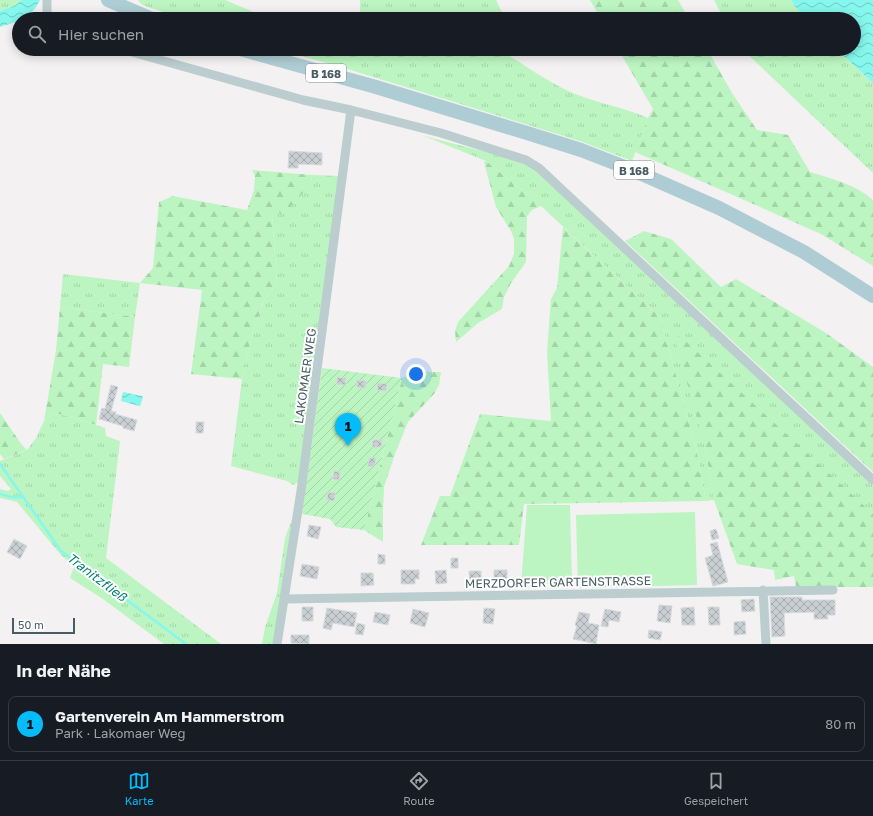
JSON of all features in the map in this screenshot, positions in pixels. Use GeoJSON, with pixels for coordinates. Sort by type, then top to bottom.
{"type":"FeatureCollection","features":[{"type":"Feature","properties":{"kind":"main road"},"geometry":{"type":"LineString","coordinates":[[108,0],[136,12]]}},
{"type":"Feature","properties":{"kind":"main road","name":"B 168"},"geometry":{"type":"LineString","coordinates":[[265,56],[376,87],[527,133],[581,150],[628,168],[719,208],[797,248],[873,296]]}},
{"type":"Feature","properties":{"kind":"street"},"geometry":{"type":"LineString","coordinates":[[47,0],[48,12]]}},
{"type":"Feature","properties":{"kind":"street"},"geometry":{"type":"LineString","coordinates":[[146,56],[303,100],[350,110],[441,133],[526,160],[539,168],[873,480]]}},
{"type":"Feature","properties":{"kind":"street","name":"LAKOMAER WEG"},"geometry":{"type":"LineString","coordinates":[[277,644],[302,484],[350,110]]}},
{"type":"Feature","properties":{"kind":"street"},"geometry":{"type":"LineString","coordinates":[[763,590],[766,644]]}},
{"type":"Feature","properties":{"kind":"street","name":"MERZDORFER GARTENSTRASSE"},"geometry":{"type":"LineString","coordinates":[[285,599],[832,590]]}},
{"type":"Feature","properties":{"kind":"green space"},"geometry":{"type":"Polygon","coordinates":[[[0,0],[22,0],[14,6],[0,11],[0,0]]]}},
{"type":"Feature","properties":{"kind":"green space"},"geometry":{"type":"Polygon","coordinates":[[[138,0],[225,0],[253,12],[163,12],[142,5],[138,0]]]}},
{"type":"Feature","properties":{"kind":"green space"},"geometry":{"type":"Polygon","coordinates":[[[360,0],[496,0],[502,12],[360,12],[360,0]]]}},
{"type":"Feature","properties":{"kind":"green space"},"geometry":{"type":"Polygon","coordinates":[[[590,0],[678,0],[685,12],[597,12],[590,0]]]}},
{"type":"Feature","properties":{"kind":"green space"},"geometry":{"type":"Polygon","coordinates":[[[714,0],[791,0],[799,12],[720,12],[714,0]]]}},
{"type":"Feature","properties":{"kind":"green space"},"geometry":{"type":"Polygon","coordinates":[[[302,56],[510,56],[564,89],[648,118],[632,161],[580,141],[302,56]]]}},
{"type":"Feature","properties":{"kind":"green space"},"geometry":{"type":"Polygon","coordinates":[[[622,56],[711,56],[732,93],[757,130],[788,135],[810,172],[851,186],[866,194],[873,200],[873,266],[821,234],[635,152],[653,109],[622,56]]]}},
{"type":"Feature","properties":{"kind":"green space"},"geometry":{"type":"Polygon","coordinates":[[[749,56],[844,56],[873,83],[873,173],[749,56]]]}},
{"type":"Feature","properties":{"kind":"green space"},"geometry":{"type":"Polygon","coordinates":[[[424,136],[524,162],[538,172],[873,485],[873,514],[705,447],[714,500],[706,501],[696,448],[660,317],[541,206],[486,161],[424,136]]]}},
{"type":"Feature","properties":{"kind":"green space"},"geometry":{"type":"Polygon","coordinates":[[[486,161],[541,206],[532,210],[527,216],[526,262],[511,283],[504,297],[502,309],[478,323],[456,342],[455,331],[458,322],[509,266],[514,254],[514,239],[511,231],[496,207],[484,162],[486,161]]]}},
{"type":"Feature","properties":{"kind":"green space"},"geometry":{"type":"Polygon","coordinates":[[[252,170],[312,175],[311,184],[285,213],[272,214],[277,283],[264,300],[252,335],[242,379],[191,374],[202,290],[140,283],[153,268],[159,202],[173,196],[247,210],[254,190],[255,176],[252,170]]]}},
{"type":"Feature","properties":{"kind":"green space"},"geometry":{"type":"Polygon","coordinates":[[[312,175],[339,176],[299,482],[293,485],[287,481],[231,466],[242,379],[252,335],[264,300],[277,283],[272,214],[311,184],[312,175]]]}},
{"type":"Feature","properties":{"kind":"green space"},"geometry":{"type":"Polygon","coordinates":[[[563,227],[660,317],[696,448],[706,501],[524,504],[519,545],[421,545],[440,496],[450,496],[480,414],[551,421],[547,352],[551,299],[557,288],[563,227]]]}},
{"type":"Feature","properties":{"kind":"green space"},"geometry":{"type":"Polygon","coordinates":[[[644,231],[671,239],[721,287],[736,279],[826,333],[873,367],[873,472],[625,241],[644,231]]]}},
{"type":"Feature","properties":{"kind":"green space"},"geometry":{"type":"Polygon","coordinates":[[[63,274],[140,283],[135,317],[60,307],[63,274]]]}},
{"type":"Feature","properties":{"kind":"green space"},"geometry":{"type":"Polygon","coordinates":[[[60,307],[135,317],[129,367],[103,364],[96,425],[61,414],[52,415],[44,421],[56,350],[60,307]]]}},
{"type":"Feature","properties":{"kind":"green space"},"geometry":{"type":"Polygon","coordinates":[[[679,335],[873,514],[873,587],[796,587],[794,576],[775,580],[774,570],[737,564],[714,500],[705,447],[676,343],[679,335]]]}},
{"type":"Feature","properties":{"kind":"green space"},"geometry":{"type":"Polygon","coordinates":[[[322,368],[402,378],[364,530],[336,527],[330,519],[302,514],[322,368]]]}},
{"type":"Feature","properties":{"kind":"green space"},"geometry":{"type":"Polygon","coordinates":[[[441,372],[439,385],[434,394],[408,422],[395,454],[384,487],[383,542],[364,530],[402,378],[411,374],[441,372]]]}},
{"type":"Feature","properties":{"kind":"green space"},"geometry":{"type":"Polygon","coordinates":[[[0,413],[27,450],[4,459],[0,454],[0,413]]]}},
{"type":"Feature","properties":{"kind":"green space"},"geometry":{"type":"Polygon","coordinates":[[[61,414],[105,428],[106,436],[120,441],[106,558],[221,644],[164,644],[100,597],[70,578],[74,567],[60,554],[17,502],[0,498],[0,489],[8,491],[11,489],[0,476],[0,461],[27,450],[36,438],[44,421],[52,415],[61,414]]]}},
{"type":"Feature","properties":{"kind":"green space"},"geometry":{"type":"Polygon","coordinates":[[[527,505],[570,505],[572,583],[521,585],[527,505]]]}},
{"type":"Feature","properties":{"kind":"green space"},"geometry":{"type":"Polygon","coordinates":[[[695,512],[697,585],[578,588],[576,515],[695,512]]]}},
{"type":"Feature","properties":{"kind":"green space"},"geometry":{"type":"Polygon","coordinates":[[[292,519],[274,644],[262,644],[265,627],[277,593],[285,538],[292,519]]]}},
{"type":"Feature","properties":{"kind":"water"},"geometry":{"type":"Polygon","coordinates":[[[22,0],[40,0],[31,12],[12,12],[12,23],[0,27],[0,11],[14,6],[22,0]]]}},
{"type":"Feature","properties":{"kind":"water"},"geometry":{"type":"Polygon","coordinates":[[[791,0],[873,0],[873,83],[844,56],[861,56],[861,12],[799,12],[791,0]]]}},
{"type":"Feature","properties":{"kind":"water"},"geometry":{"type":"Polygon","coordinates":[[[123,392],[142,396],[140,406],[121,401],[123,392]]]}},
{"type":"Feature","properties":{"kind":"building"},"geometry":{"type":"Polygon","coordinates":[[[289,151],[322,153],[322,165],[298,164],[298,168],[288,168],[289,151]]]}},
{"type":"Feature","properties":{"kind":"building"},"geometry":{"type":"Polygon","coordinates":[[[337,377],[346,378],[345,385],[337,384],[337,377]]]}},
{"type":"Feature","properties":{"kind":"building"},"geometry":{"type":"Polygon","coordinates":[[[357,380],[366,381],[365,388],[357,387],[357,380]]]}},
{"type":"Feature","properties":{"kind":"building"},"geometry":{"type":"Polygon","coordinates":[[[378,383],[387,384],[386,391],[377,390],[378,383]]]}},
{"type":"Feature","properties":{"kind":"building"},"geometry":{"type":"Polygon","coordinates":[[[111,385],[118,387],[111,411],[116,412],[115,414],[137,420],[134,431],[99,419],[102,408],[105,409],[111,385]]]}},
{"type":"Feature","properties":{"kind":"building"},"geometry":{"type":"Polygon","coordinates":[[[196,422],[204,422],[203,433],[196,433],[196,422]]]}},
{"type":"Feature","properties":{"kind":"building"},"geometry":{"type":"Polygon","coordinates":[[[373,440],[382,440],[381,447],[372,447],[373,440]]]}},
{"type":"Feature","properties":{"kind":"building"},"geometry":{"type":"Polygon","coordinates":[[[369,458],[376,458],[374,467],[368,466],[369,458]]]}},
{"type":"Feature","properties":{"kind":"building"},"geometry":{"type":"Polygon","coordinates":[[[334,471],[340,472],[339,480],[333,479],[334,471]]]}},
{"type":"Feature","properties":{"kind":"building"},"geometry":{"type":"Polygon","coordinates":[[[328,492],[335,493],[334,501],[327,500],[328,492]]]}},
{"type":"Feature","properties":{"kind":"building"},"geometry":{"type":"Polygon","coordinates":[[[309,525],[321,527],[318,539],[307,536],[309,525]]]}},
{"type":"Feature","properties":{"kind":"building"},"geometry":{"type":"Polygon","coordinates":[[[716,529],[719,538],[712,540],[710,531],[716,529]]]}},
{"type":"Feature","properties":{"kind":"building"},"geometry":{"type":"Polygon","coordinates":[[[14,539],[27,546],[20,559],[7,552],[14,539]]]}},
{"type":"Feature","properties":{"kind":"building"},"geometry":{"type":"Polygon","coordinates":[[[717,542],[728,582],[713,586],[705,558],[713,555],[710,544],[717,542]]]}},
{"type":"Feature","properties":{"kind":"building"},"geometry":{"type":"Polygon","coordinates":[[[378,554],[385,555],[385,564],[378,564],[378,554]]]}},
{"type":"Feature","properties":{"kind":"building"},"geometry":{"type":"Polygon","coordinates":[[[451,558],[458,558],[458,568],[451,568],[451,558]]]}},
{"type":"Feature","properties":{"kind":"building"},"geometry":{"type":"Polygon","coordinates":[[[302,564],[319,567],[317,579],[300,576],[302,564]]]}},
{"type":"Feature","properties":{"kind":"building"},"geometry":{"type":"Polygon","coordinates":[[[401,570],[419,570],[419,579],[415,579],[415,584],[401,584],[401,570]]]}},
{"type":"Feature","properties":{"kind":"building"},"geometry":{"type":"Polygon","coordinates":[[[446,570],[447,583],[436,584],[435,571],[446,570]]]}},
{"type":"Feature","properties":{"kind":"building"},"geometry":{"type":"Polygon","coordinates":[[[494,570],[507,570],[507,583],[494,584],[494,570]]]}},
{"type":"Feature","properties":{"kind":"building"},"geometry":{"type":"Polygon","coordinates":[[[469,571],[481,571],[481,583],[470,583],[469,571]]]}},
{"type":"Feature","properties":{"kind":"building"},"geometry":{"type":"Polygon","coordinates":[[[361,573],[373,573],[374,585],[361,586],[361,573]]]}},
{"type":"Feature","properties":{"kind":"building"},"geometry":{"type":"Polygon","coordinates":[[[770,597],[802,597],[802,600],[835,600],[835,615],[827,615],[828,619],[814,619],[814,612],[784,613],[785,636],[772,637],[770,597]]]}},
{"type":"Feature","properties":{"kind":"building"},"geometry":{"type":"Polygon","coordinates":[[[754,599],[755,611],[742,612],[741,600],[754,599]]]}},
{"type":"Feature","properties":{"kind":"building"},"geometry":{"type":"Polygon","coordinates":[[[659,605],[672,606],[670,623],[657,621],[659,605]]]}},
{"type":"Feature","properties":{"kind":"building"},"geometry":{"type":"Polygon","coordinates":[[[302,607],[313,607],[313,621],[302,621],[302,607]]]}},
{"type":"Feature","properties":{"kind":"building"},"geometry":{"type":"Polygon","coordinates":[[[694,607],[695,625],[682,625],[681,608],[694,607]]]}},
{"type":"Feature","properties":{"kind":"building"},"geometry":{"type":"Polygon","coordinates":[[[708,607],[719,607],[720,625],[709,625],[708,607]]]}},
{"type":"Feature","properties":{"kind":"building"},"geometry":{"type":"Polygon","coordinates":[[[327,608],[357,613],[354,627],[333,623],[331,630],[323,628],[327,608]]]}},
{"type":"Feature","properties":{"kind":"building"},"geometry":{"type":"Polygon","coordinates":[[[484,608],[495,609],[493,624],[483,623],[484,608]]]}},
{"type":"Feature","properties":{"kind":"building"},"geometry":{"type":"Polygon","coordinates":[[[413,609],[429,613],[425,627],[410,623],[413,609]]]}},
{"type":"Feature","properties":{"kind":"building"},"geometry":{"type":"Polygon","coordinates":[[[605,609],[621,612],[619,622],[609,620],[608,627],[601,626],[605,609]]]}},
{"type":"Feature","properties":{"kind":"building"},"geometry":{"type":"Polygon","coordinates":[[[375,612],[390,615],[388,625],[373,622],[375,612]]]}},
{"type":"Feature","properties":{"kind":"building"},"geometry":{"type":"Polygon","coordinates":[[[579,612],[590,614],[588,623],[599,625],[596,644],[573,639],[579,612]]]}},
{"type":"Feature","properties":{"kind":"building"},"geometry":{"type":"Polygon","coordinates":[[[745,621],[746,634],[734,635],[734,622],[745,621]]]}},
{"type":"Feature","properties":{"kind":"building"},"geometry":{"type":"Polygon","coordinates":[[[357,623],[365,625],[363,635],[355,634],[357,623]]]}},
{"type":"Feature","properties":{"kind":"building"},"geometry":{"type":"Polygon","coordinates":[[[649,630],[662,632],[660,640],[648,638],[649,630]]]}},
{"type":"Feature","properties":{"kind":"building"},"geometry":{"type":"Polygon","coordinates":[[[291,635],[309,635],[309,644],[291,643],[291,635]]]}},
{"type":"Feature","properties":{"kind":"waterway","name":"Tranitzfließ"},"geometry":{"type":"LineString","coordinates":[[0,464],[61,551],[186,644]]}},
{"type":"Feature","properties":{"kind":"waterway","name":"Tranitzfließ"},"geometry":{"type":"LineString","coordinates":[[0,494],[11,497],[22,497]]}},
{"type":"Feature","properties":{"kind":"place","name":"Gartenverein Am Hammerstrom"},"geometry":{"type":"Point","coordinates":[348,446]}}]}
